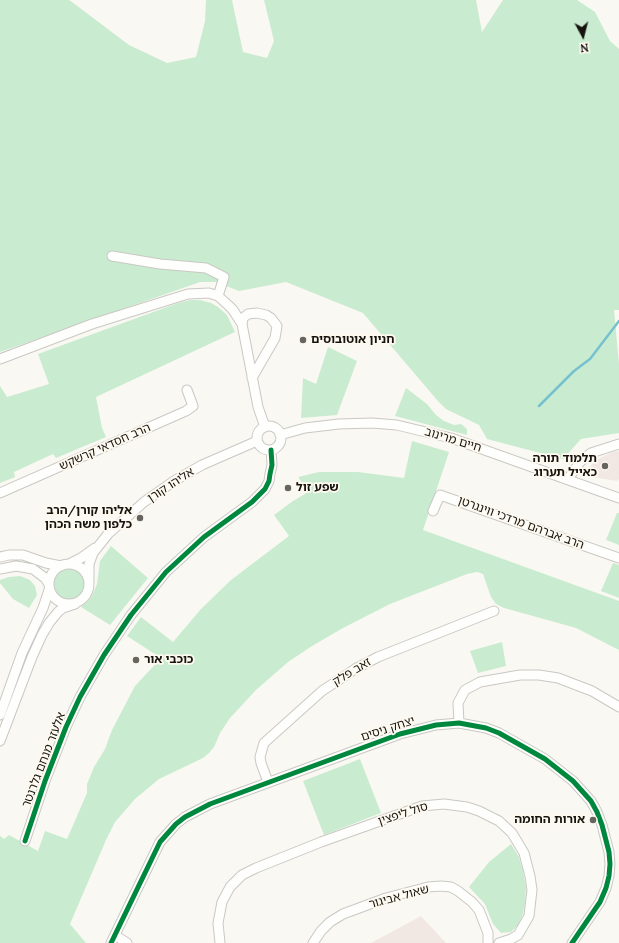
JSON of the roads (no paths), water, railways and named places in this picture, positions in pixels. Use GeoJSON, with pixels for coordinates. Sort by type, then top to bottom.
{"type":"FeatureCollection","features":[{"type":"Feature","properties":{"kind":"street"},"geometry":{"type":"LineString","coordinates":[[112,256],[145,262],[206,268],[224,277],[218,296]]}},
{"type":"Feature","properties":{"kind":"street"},"geometry":{"type":"LineString","coordinates":[[0,359],[92,324],[188,294],[209,293],[218,296],[233,310],[242,324]]}},
{"type":"Feature","properties":{"kind":"street"},"geometry":{"type":"LineString","coordinates":[[252,378],[275,338],[277,326],[271,318],[257,313],[248,314],[243,318],[242,324],[252,378],[258,407],[265,427]]}},
{"type":"Feature","properties":{"kind":"street","name":"הרב חסדאי קרשקש"},"geometry":{"type":"LineString","coordinates":[[0,493],[186,411],[193,406],[187,390]]}},
{"type":"Feature","properties":{"kind":"street","name":"חיים מרינוב"},"geometry":{"type":"LineString","coordinates":[[280,435],[305,428],[338,424],[372,423],[397,425],[451,438],[619,498]]}},
{"type":"Feature","properties":{"kind":"street"},"geometry":{"type":"LineString","coordinates":[[265,427],[274,428],[280,435],[279,444],[271,450],[263,448],[257,441],[258,432],[265,427]]}},
{"type":"Feature","properties":{"kind":"street","name":"אליהו קורן"},"geometry":{"type":"LineString","coordinates":[[89,582],[90,559],[92,552],[134,511],[174,481],[202,465],[257,441]]}},
{"type":"Feature","properties":{"kind":"street"},"geometry":{"type":"LineString","coordinates":[[568,479],[580,462],[591,453],[619,444]]}},
{"type":"Feature","properties":{"kind":"street","name":"אלעזר מנחם גלרנטר"},"geometry":{"type":"LineString","coordinates":[[25,841],[45,781],[66,727],[80,697],[104,655],[131,615],[166,572],[204,537],[252,502],[265,489],[269,481],[272,465],[271,450]]}},
{"type":"Feature","properties":{"kind":"street","name":"הרב אברהם מרדכי ווינגרטן"},"geometry":{"type":"LineString","coordinates":[[433,511],[440,495],[619,558]]}},
{"type":"Feature","properties":{"kind":"street","name":"אליהו קורן"},"geometry":{"type":"LineString","coordinates":[[65,565],[80,558],[97,546]]}},
{"type":"Feature","properties":{"kind":"street"},"geometry":{"type":"LineString","coordinates":[[0,557],[9,555],[23,555],[46,562],[80,567],[88,576],[89,582],[86,596],[81,601],[63,608],[58,612],[42,635],[0,741]]}},
{"type":"Feature","properties":{"kind":"street"},"geometry":{"type":"LineString","coordinates":[[0,714],[22,653],[43,608],[51,575],[54,571],[65,565]]}},
{"type":"Feature","properties":{"kind":"street"},"geometry":{"type":"LineString","coordinates":[[0,568],[16,566],[33,569],[45,578],[51,595],[59,602],[75,604]]}},
{"type":"Feature","properties":{"kind":"street","name":"זאב פלק"},"geometry":{"type":"LineString","coordinates":[[268,782],[260,757],[264,743],[322,691],[355,669],[378,657],[494,612]]}},
{"type":"Feature","properties":{"kind":"street"},"geometry":{"type":"LineString","coordinates":[[459,723],[458,703],[465,690],[480,682],[514,676],[539,675],[558,678],[592,691],[619,707]]}},
{"type":"Feature","properties":{"kind":"street","name":"יצחק ניסים"},"geometry":{"type":"LineString","coordinates":[[113,939],[160,842],[176,824],[196,810],[400,734],[436,725],[459,723],[486,728],[512,740],[545,759],[573,781],[591,801],[597,812],[609,852],[609,876],[600,902],[572,943]]}},
{"type":"Feature","properties":{"kind":"street","name":"סול ליפצין"},"geometry":{"type":"LineString","coordinates":[[220,943],[218,922],[222,902],[230,888],[242,875],[321,842],[422,806],[444,804],[467,806],[499,821],[512,833],[524,854],[532,890],[529,916],[518,936],[499,943]]}},
{"type":"Feature","properties":{"kind":"street","name":"שאול אביגור"},"geometry":{"type":"LineString","coordinates":[[312,943],[321,930],[330,922],[344,914],[386,898],[428,887],[441,886],[450,887],[458,891],[472,902],[479,910],[488,933],[488,943]]}},
{"type":"Feature","properties":{"kind":"street"},"geometry":{"type":"LineString","coordinates":[[113,939],[127,943]]}},
{"type":"Feature","properties":{"kind":"waterway"},"geometry":{"type":"LineString","coordinates":[[539,406],[574,371],[590,359],[619,321]]}},
{"type":"Feature","properties":{"kind":"place","name":"חניון אוטובוסים"},"geometry":{"type":"Point","coordinates":[303,340]}},
{"type":"Feature","properties":{"kind":"place","name":"תלמוד תורה כאייל תערוג"},"geometry":{"type":"Point","coordinates":[605,466]}},
{"type":"Feature","properties":{"kind":"place","name":"שפע זול"},"geometry":{"type":"Point","coordinates":[288,488]}},
{"type":"Feature","properties":{"kind":"place","name":"אליהו קורן/הרב כלפון משה הכהן"},"geometry":{"type":"Point","coordinates":[140,518]}},
{"type":"Feature","properties":{"kind":"place","name":"כוכבי אור"},"geometry":{"type":"Point","coordinates":[136,660]}},
{"type":"Feature","properties":{"kind":"place","name":"אורות החומה"},"geometry":{"type":"Point","coordinates":[593,820]}}]}
